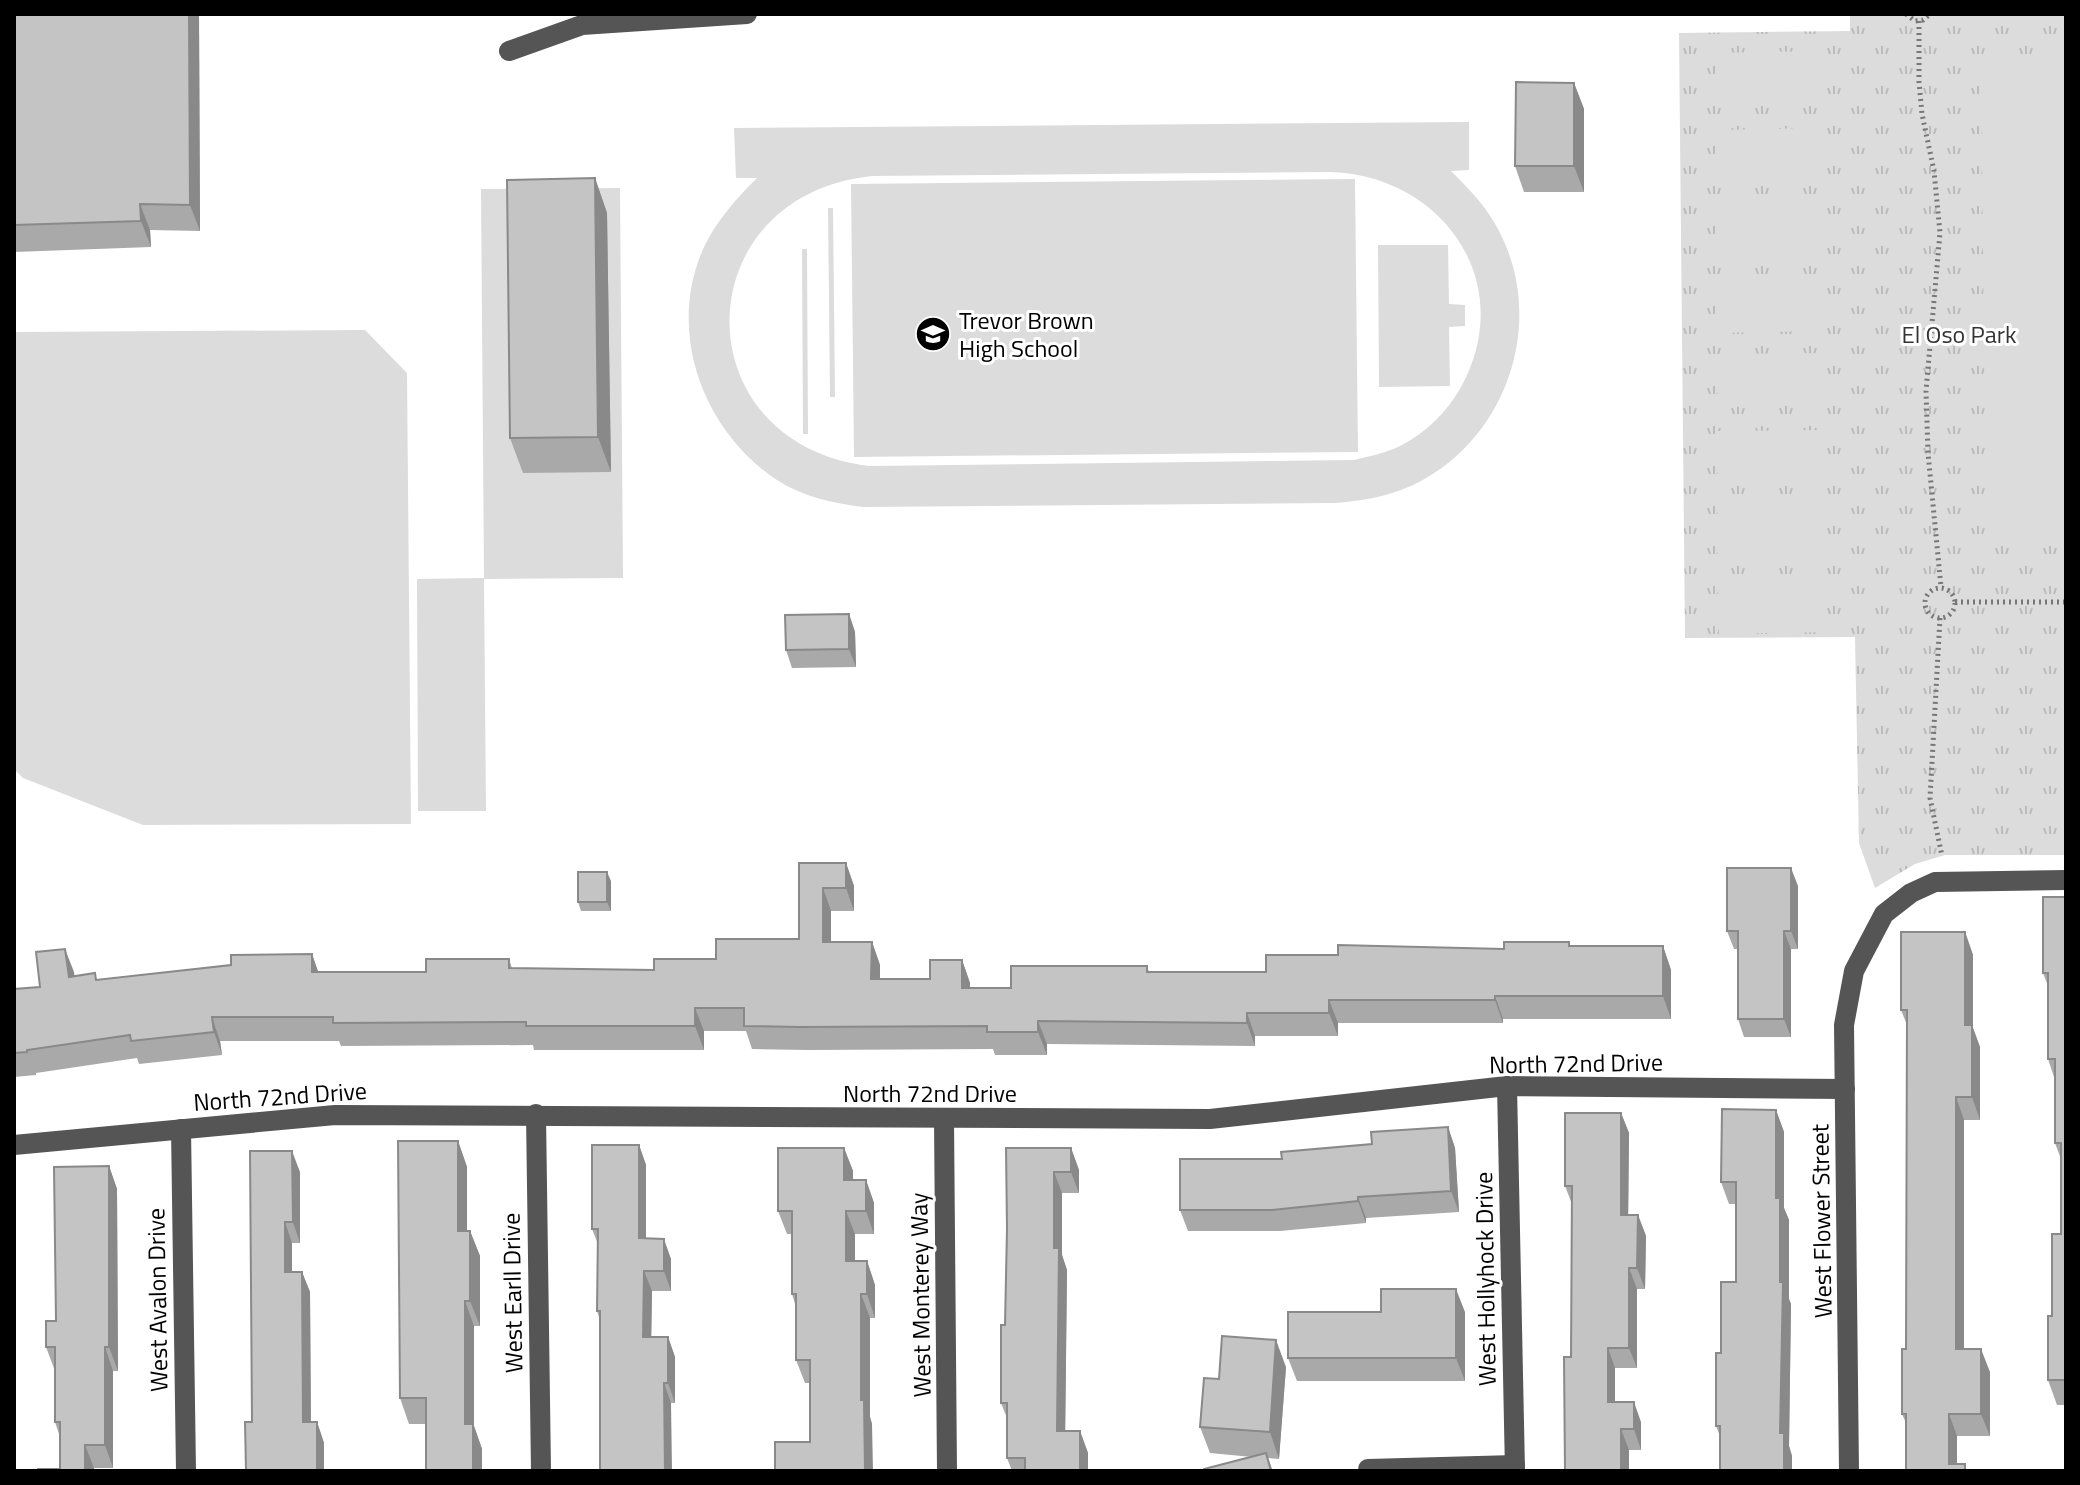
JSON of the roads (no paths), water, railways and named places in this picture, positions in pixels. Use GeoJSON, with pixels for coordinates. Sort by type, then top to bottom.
{"type":"FeatureCollection","features":[{"type":"Feature","properties":{"kind":"street"},"geometry":{"type":"LineString","coordinates":[[509,51],[582,25],[747,14]]}},
{"type":"Feature","properties":{"kind":"street","name":"West Flower Street"},"geometry":{"type":"LineString","coordinates":[[1849,1471],[1844,1025],[1854,971],[1884,914],[1911,893],[1935,882],[2066,880]]}},
{"type":"Feature","properties":{"kind":"street","name":"North 72nd Drive"},"geometry":{"type":"LineString","coordinates":[[14,1145],[335,1115],[1210,1119],[1507,1086],[1845,1089]]}},
{"type":"Feature","properties":{"kind":"street","name":"West Hollyhock Drive"},"geometry":{"type":"LineString","coordinates":[[1507,1086],[1515,1468]]}},
{"type":"Feature","properties":{"kind":"street","name":"West Earll Drive"},"geometry":{"type":"LineString","coordinates":[[536,1114],[541,1471]]}},
{"type":"Feature","properties":{"kind":"street","name":"West Monterey Way"},"geometry":{"type":"LineString","coordinates":[[944,1119],[947,1471]]}},
{"type":"Feature","properties":{"kind":"street","name":"West Avalon Drive"},"geometry":{"type":"LineString","coordinates":[[181,1129],[186,1471]]}},
{"type":"Feature","properties":{"kind":"street"},"geometry":{"type":"LineString","coordinates":[[1368,1469],[1515,1468]]}},
{"type":"Feature","properties":{"kind":"place","name":"Trevor Brown High School"},"geometry":{"type":"Point","coordinates":[933,334]}},
{"type":"Feature","properties":{"kind":"park label","name":"El Oso Park"},"geometry":{"type":"Point","coordinates":[1959,334]}}]}
